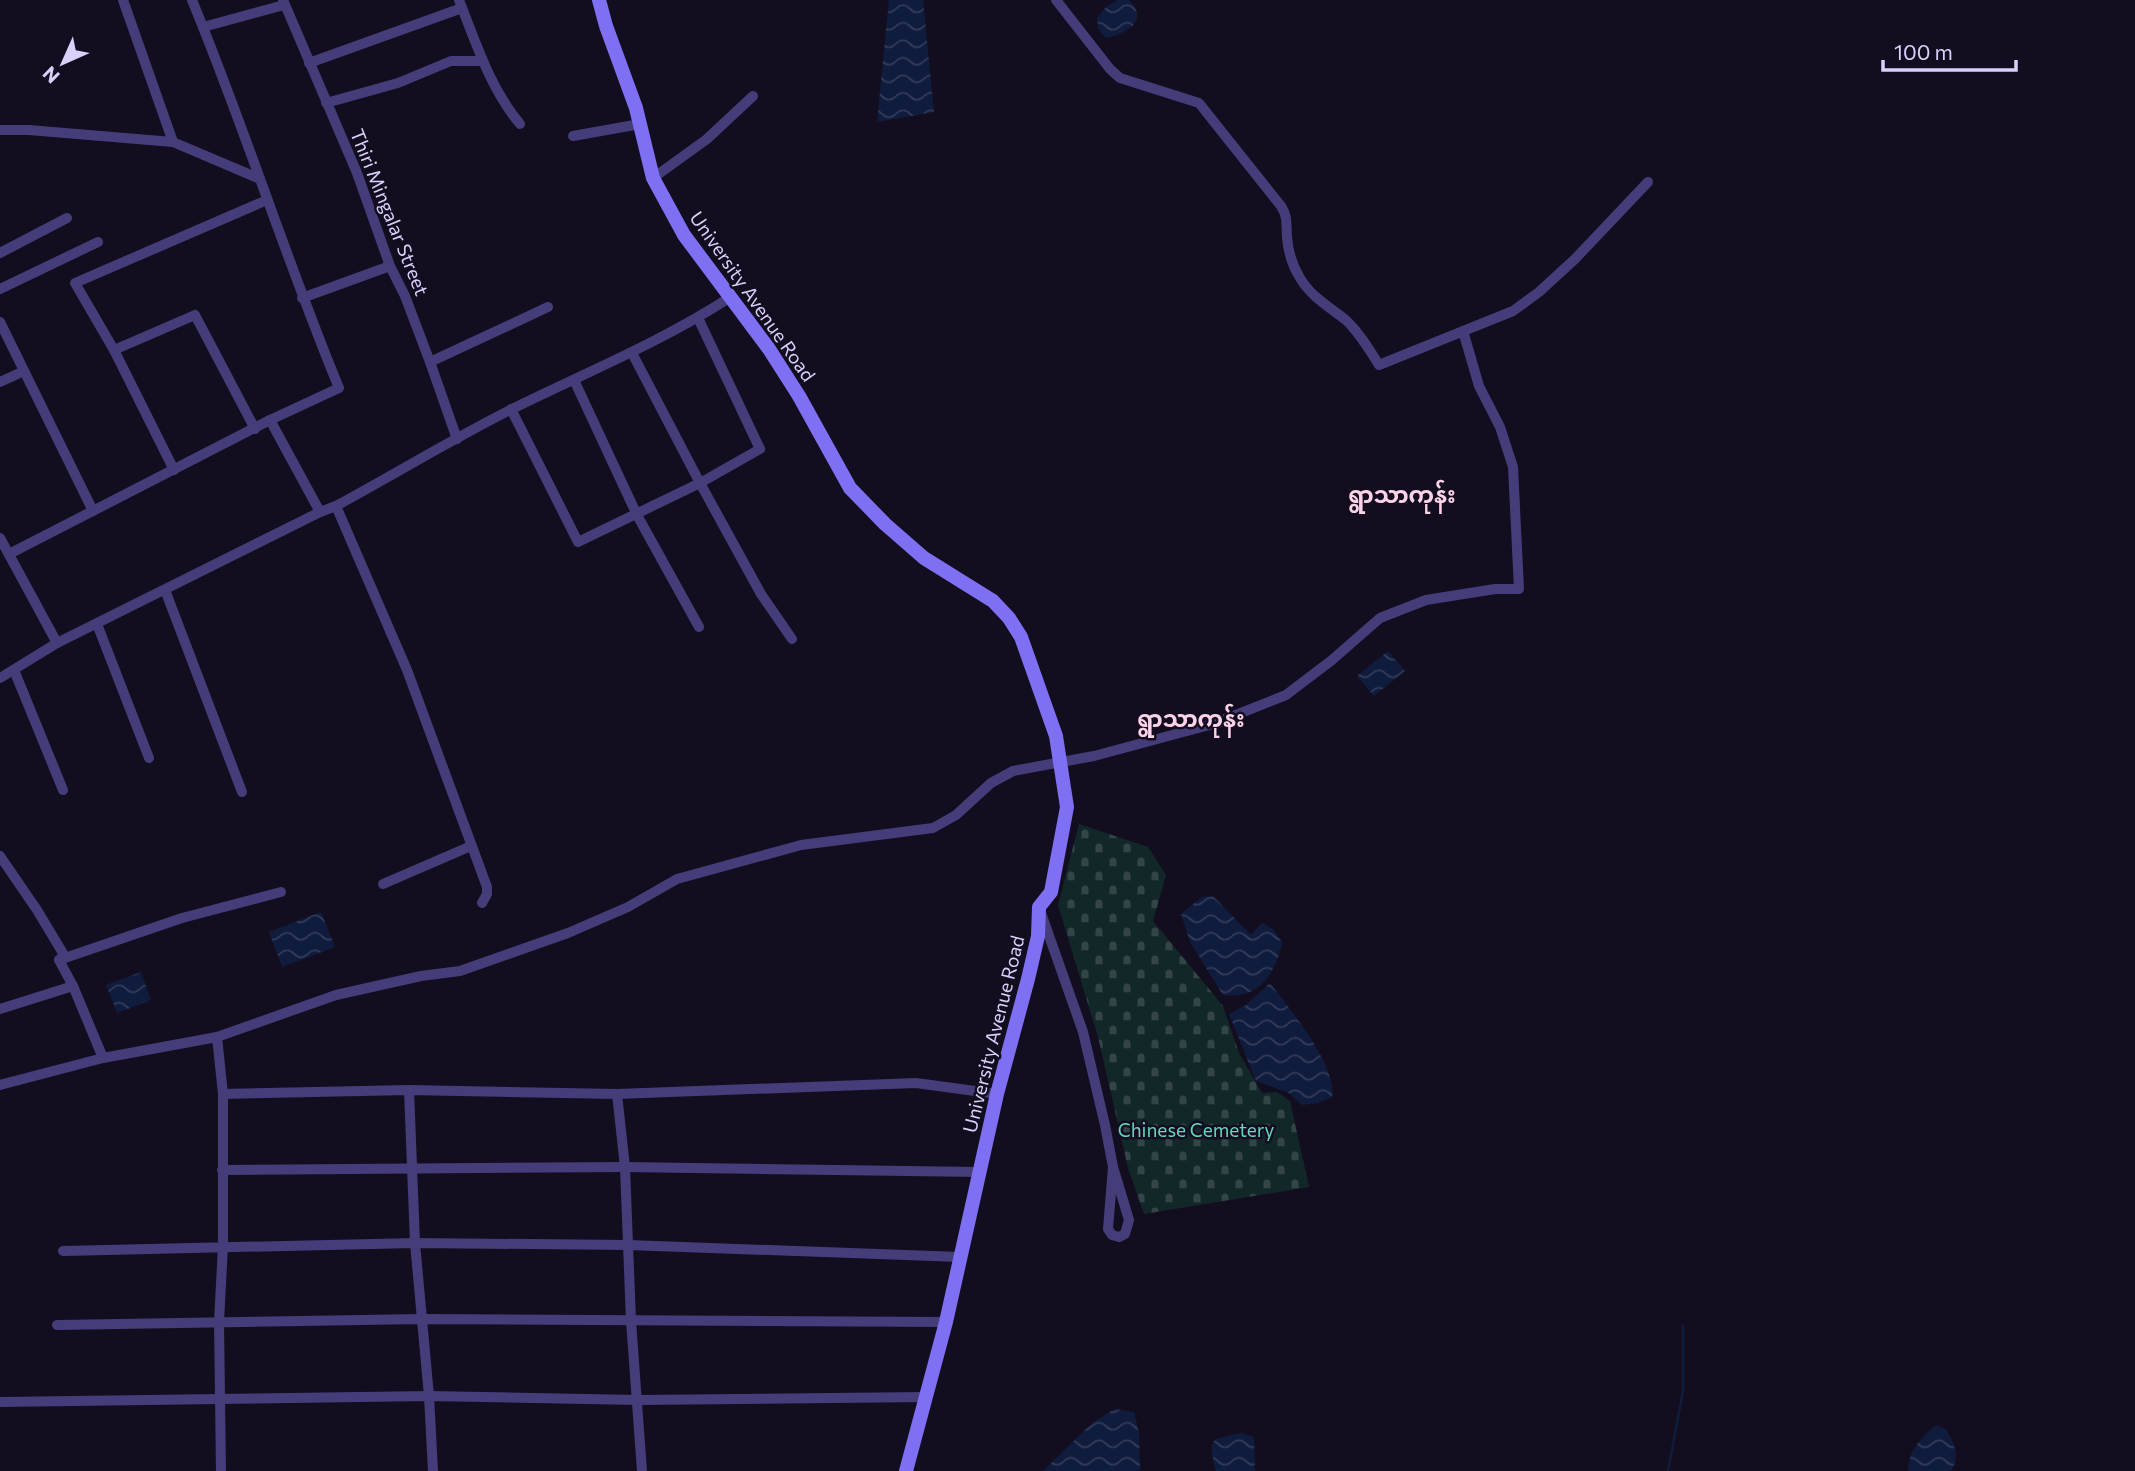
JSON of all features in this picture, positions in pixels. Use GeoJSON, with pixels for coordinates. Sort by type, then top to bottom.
{"type":"FeatureCollection","features":[{"type":"Feature","properties":{"kind":"main road","name":"University Avenue Road"},"geometry":{"type":"LineString","coordinates":[[599,0],[640,124],[653,178],[684,235],[769,349],[799,396],[850,488],[924,558],[993,601],[1010,618],[1021,637],[1056,736],[1067,807],[1051,892],[1039,907],[1035,947],[997,1094],[946,1322],[906,1471]]}},
{"type":"Feature","properties":{"kind":"street"},"geometry":{"type":"LineString","coordinates":[[123,0],[173,142]]}},
{"type":"Feature","properties":{"kind":"street"},"geometry":{"type":"LineString","coordinates":[[9,554],[338,388],[192,0]]}},
{"type":"Feature","properties":{"kind":"street"},"geometry":{"type":"LineString","coordinates":[[1056,0],[1120,78],[1199,103],[1267,187],[1287,217],[1290,257],[1300,278],[1317,300],[1346,321],[1361,336],[1379,365],[1513,311],[1539,292],[1575,259],[1648,182]]}},
{"type":"Feature","properties":{"kind":"street"},"geometry":{"type":"LineString","coordinates":[[203,27],[284,2]]}},
{"type":"Feature","properties":{"kind":"street","name":"Thiri Mingalar Street"},"geometry":{"type":"LineString","coordinates":[[284,2],[357,173],[457,439]]}},
{"type":"Feature","properties":{"kind":"street"},"geometry":{"type":"LineString","coordinates":[[309,63],[460,4],[482,61],[506,107],[520,124]]}},
{"type":"Feature","properties":{"kind":"street"},"geometry":{"type":"LineString","coordinates":[[327,103],[398,83],[451,61],[482,61]]}},
{"type":"Feature","properties":{"kind":"street"},"geometry":{"type":"LineString","coordinates":[[653,178],[707,139],[753,96]]}},
{"type":"Feature","properties":{"kind":"street"},"geometry":{"type":"LineString","coordinates":[[573,136],[640,124]]}},
{"type":"Feature","properties":{"kind":"street"},"geometry":{"type":"LineString","coordinates":[[0,130],[173,142],[260,179]]}},
{"type":"Feature","properties":{"kind":"street"},"geometry":{"type":"LineString","coordinates":[[174,470],[114,350],[75,284],[267,200]]}},
{"type":"Feature","properties":{"kind":"street"},"geometry":{"type":"LineString","coordinates":[[0,253],[67,218]]}},
{"type":"Feature","properties":{"kind":"street"},"geometry":{"type":"LineString","coordinates":[[0,289],[98,242]]}},
{"type":"Feature","properties":{"kind":"street"},"geometry":{"type":"LineString","coordinates":[[302,298],[390,266]]}},
{"type":"Feature","properties":{"kind":"street"},"geometry":{"type":"LineString","coordinates":[[0,678],[57,643],[336,506],[511,409],[632,353],[698,318],[729,298]]}},
{"type":"Feature","properties":{"kind":"street"},"geometry":{"type":"LineString","coordinates":[[430,362],[548,307]]}},
{"type":"Feature","properties":{"kind":"street"},"geometry":{"type":"LineString","coordinates":[[114,350],[195,315],[256,429]]}},
{"type":"Feature","properties":{"kind":"street"},"geometry":{"type":"LineString","coordinates":[[511,409],[578,541],[637,514],[760,449],[698,318]]}},
{"type":"Feature","properties":{"kind":"street"},"geometry":{"type":"LineString","coordinates":[[0,321],[93,511]]}},
{"type":"Feature","properties":{"kind":"street"},"geometry":{"type":"LineString","coordinates":[[0,1084],[103,1058],[217,1037],[336,995],[421,976],[460,971],[568,933],[628,906],[677,879],[801,845],[933,828],[956,815],[991,783],[1013,771],[1094,755],[1213,724],[1286,695],[1380,618],[1426,600],[1495,589],[1519,589],[1513,467],[1500,428],[1479,386],[1463,331]]}},
{"type":"Feature","properties":{"kind":"street"},"geometry":{"type":"LineString","coordinates":[[632,353],[761,594],[792,639]]}},
{"type":"Feature","properties":{"kind":"street"},"geometry":{"type":"LineString","coordinates":[[0,382],[24,371]]}},
{"type":"Feature","properties":{"kind":"street"},"geometry":{"type":"LineString","coordinates":[[574,380],[637,514],[699,627]]}},
{"type":"Feature","properties":{"kind":"street"},"geometry":{"type":"LineString","coordinates":[[270,420],[320,512]]}},
{"type":"Feature","properties":{"kind":"street"},"geometry":{"type":"LineString","coordinates":[[336,506],[407,670],[487,887],[482,903]]}},
{"type":"Feature","properties":{"kind":"street"},"geometry":{"type":"LineString","coordinates":[[0,538],[57,643]]}},
{"type":"Feature","properties":{"kind":"street"},"geometry":{"type":"LineString","coordinates":[[165,590],[242,792]]}},
{"type":"Feature","properties":{"kind":"street"},"geometry":{"type":"LineString","coordinates":[[97,624],[149,758]]}},
{"type":"Feature","properties":{"kind":"street"},"geometry":{"type":"LineString","coordinates":[[14,670],[63,790]]}},
{"type":"Feature","properties":{"kind":"street"},"geometry":{"type":"LineString","coordinates":[[383,884],[471,846]]}},
{"type":"Feature","properties":{"kind":"street"},"geometry":{"type":"LineString","coordinates":[[0,856],[64,955],[59,960]]}},
{"type":"Feature","properties":{"kind":"street"},"geometry":{"type":"LineString","coordinates":[[59,960],[182,918],[281,892]]}},
{"type":"Feature","properties":{"kind":"street"},"geometry":{"type":"LineString","coordinates":[[1039,907],[1083,1032],[1129,1220],[1125,1234],[1119,1237],[1112,1235],[1108,1229],[1114,1167]]}},
{"type":"Feature","properties":{"kind":"street"},"geometry":{"type":"LineString","coordinates":[[59,960],[73,986],[103,1058]]}},
{"type":"Feature","properties":{"kind":"street"},"geometry":{"type":"LineString","coordinates":[[0,1009],[73,986]]}},
{"type":"Feature","properties":{"kind":"street"},"geometry":{"type":"LineString","coordinates":[[217,1037],[223,1094],[223,1246],[219,1322],[221,1471]]}},
{"type":"Feature","properties":{"kind":"street"},"geometry":{"type":"LineString","coordinates":[[223,1094],[409,1090],[617,1094],[916,1083],[997,1094]]}},
{"type":"Feature","properties":{"kind":"street"},"geometry":{"type":"LineString","coordinates":[[409,1090],[415,1243],[433,1471]]}},
{"type":"Feature","properties":{"kind":"street"},"geometry":{"type":"LineString","coordinates":[[617,1094],[625,1167],[631,1321],[642,1471]]}},
{"type":"Feature","properties":{"kind":"street"},"geometry":{"type":"LineString","coordinates":[[222,1170],[625,1167],[980,1172]]}},
{"type":"Feature","properties":{"kind":"street"},"geometry":{"type":"LineString","coordinates":[[63,1251],[415,1243],[628,1245],[960,1257]]}},
{"type":"Feature","properties":{"kind":"street"},"geometry":{"type":"LineString","coordinates":[[57,1325],[423,1319],[946,1322]]}},
{"type":"Feature","properties":{"kind":"street"},"geometry":{"type":"LineString","coordinates":[[0,1402],[429,1396],[638,1400],[926,1397]]}},
{"type":"Feature","properties":{"kind":"green space","name":"Chinese Cemetery"},"geometry":{"type":"Polygon","coordinates":[[[1079,824],[1148,847],[1166,875],[1153,921],[1223,1006],[1239,1053],[1262,1093],[1277,1092],[1290,1101],[1309,1187],[1144,1214],[1128,1168],[1098,1037],[1058,905],[1079,824]]]}},
{"type":"Feature","properties":{"kind":"water"},"geometry":{"type":"Polygon","coordinates":[[[889,0],[923,0],[934,112],[877,122],[889,0]]]}},
{"type":"Feature","properties":{"kind":"water"},"geometry":{"type":"Polygon","coordinates":[[[1117,0],[1129,0],[1135,7],[1136,20],[1128,30],[1106,38],[1098,29],[1097,18],[1117,0]]]}},
{"type":"Feature","properties":{"kind":"water"},"geometry":{"type":"Polygon","coordinates":[[[1388,651],[1405,671],[1374,696],[1357,676],[1388,651]]]}},
{"type":"Feature","properties":{"kind":"water"},"geometry":{"type":"Polygon","coordinates":[[[1213,896],[1251,935],[1262,923],[1273,929],[1282,942],[1270,974],[1255,989],[1246,993],[1223,995],[1190,942],[1181,914],[1202,897],[1213,896]]]}},
{"type":"Feature","properties":{"kind":"water"},"geometry":{"type":"Polygon","coordinates":[[[321,912],[335,947],[282,967],[269,932],[321,912]]]}},
{"type":"Feature","properties":{"kind":"water"},"geometry":{"type":"Polygon","coordinates":[[[141,972],[151,1000],[117,1013],[106,985],[141,972]]]}},
{"type":"Feature","properties":{"kind":"water"},"geometry":{"type":"Polygon","coordinates":[[[1270,983],[1320,1053],[1332,1084],[1332,1097],[1318,1103],[1302,1105],[1289,1093],[1256,1081],[1229,1014],[1246,1005],[1270,983]]]}},
{"type":"Feature","properties":{"kind":"water"},"geometry":{"type":"Polygon","coordinates":[[[1115,1409],[1134,1412],[1139,1433],[1140,1471],[1043,1471],[1092,1423],[1115,1409]]]}},
{"type":"Feature","properties":{"kind":"water"},"geometry":{"type":"Polygon","coordinates":[[[1936,1425],[1946,1429],[1954,1445],[1956,1460],[1951,1471],[1908,1471],[1910,1457],[1916,1445],[1936,1425]]]}},
{"type":"Feature","properties":{"kind":"water"},"geometry":{"type":"Polygon","coordinates":[[[1241,1433],[1254,1437],[1255,1471],[1216,1471],[1213,1442],[1241,1433]]]}},
{"type":"Feature","properties":{"kind":"waterway"},"geometry":{"type":"LineString","coordinates":[[1668,1471],[1683,1391],[1683,1326]]}},
{"type":"Feature","properties":{"kind":"district","name":"ရွာသာကုန်း"},"geometry":{"type":"Point","coordinates":[1402,494]}},
{"type":"Feature","properties":{"kind":"district","name":"ရွာသာကုန်း"},"geometry":{"type":"Point","coordinates":[1191,718]}}]}
